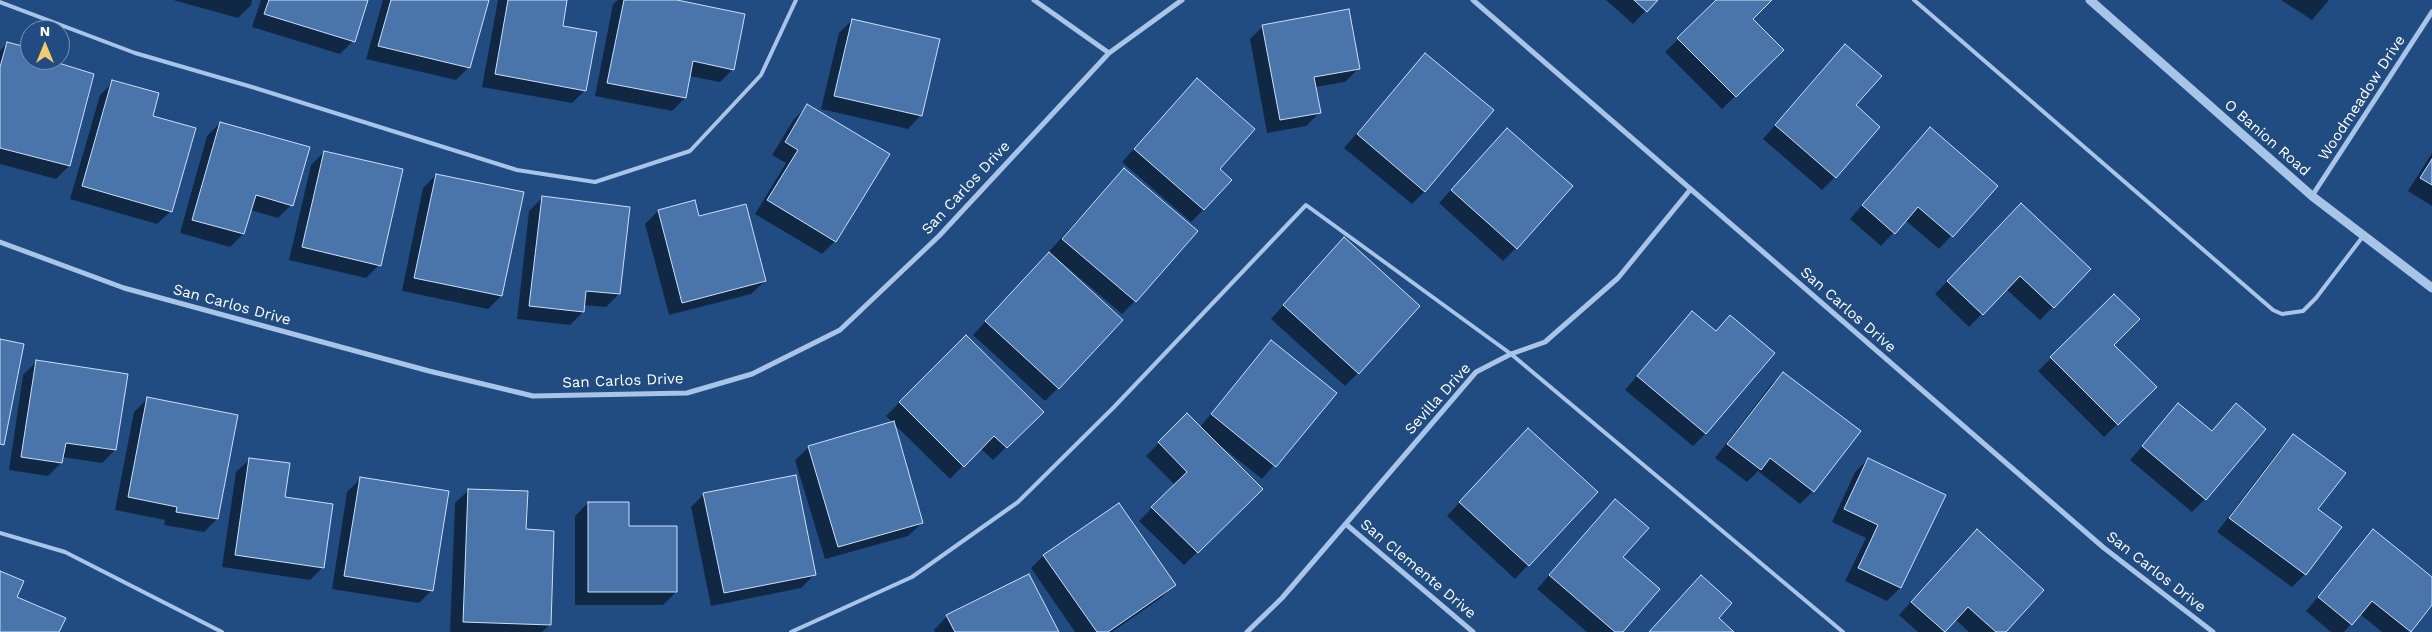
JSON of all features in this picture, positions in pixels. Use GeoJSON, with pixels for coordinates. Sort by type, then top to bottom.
{"type":"FeatureCollection","features":[{"type":"Feature","properties":{"kind":"street"},"geometry":{"type":"LineString","coordinates":[[1034,0],[1109,53]]}},
{"type":"Feature","properties":{"kind":"street","name":"San Carlos Drive"},"geometry":{"type":"LineString","coordinates":[[0,242],[124,288],[429,371],[533,396],[687,393],[752,374],[840,330],[939,236],[1109,53],[1182,0]]}},
{"type":"Feature","properties":{"kind":"street","name":"San Carlos Drive"},"geometry":{"type":"LineString","coordinates":[[1473,0],[2104,548],[2213,632]]}},
{"type":"Feature","properties":{"kind":"street","name":"O Banion Road"},"geometry":{"type":"LineString","coordinates":[[2090,0],[2312,196],[2432,288]]}},
{"type":"Feature","properties":{"kind":"street","name":"Woodmeadow Drive"},"geometry":{"type":"LineString","coordinates":[[2312,196],[2432,12]]}},
{"type":"Feature","properties":{"kind":"street","name":"Sevilla Drive"},"geometry":{"type":"LineString","coordinates":[[1247,632],[1282,598],[1476,372],[1511,354],[1545,342],[1618,278],[1690,190]]}},
{"type":"Feature","properties":{"kind":"street","name":"San Clemente Drive"},"geometry":{"type":"LineString","coordinates":[[1346,525],[1473,632]]}},
{"type":"Feature","properties":{"kind":"lane"},"geometry":{"type":"LineString","coordinates":[[0,2],[135,53],[261,90],[517,170],[595,182],[690,151],[761,75],[796,0]]}},
{"type":"Feature","properties":{"kind":"lane"},"geometry":{"type":"LineString","coordinates":[[1914,0],[2273,310],[2282,314],[2303,311],[2316,298],[2364,235]]}},
{"type":"Feature","properties":{"kind":"lane"},"geometry":{"type":"LineString","coordinates":[[791,632],[912,577],[1018,502],[1114,407],[1306,205],[1511,354],[1843,632]]}},
{"type":"Feature","properties":{"kind":"lane"},"geometry":{"type":"LineString","coordinates":[[0,533],[65,552],[222,632]]}},
{"type":"Feature","properties":{"kind":"building"},"geometry":{"type":"Polygon","coordinates":[[[269,0],[368,0],[355,42],[264,14],[269,0]]]}},
{"type":"Feature","properties":{"kind":"building"},"geometry":{"type":"Polygon","coordinates":[[[391,0],[489,0],[470,68],[378,46],[391,0]]]}},
{"type":"Feature","properties":{"kind":"building"},"geometry":{"type":"Polygon","coordinates":[[[508,0],[567,0],[563,26],[597,32],[586,91],[495,74],[508,0]]]}},
{"type":"Feature","properties":{"kind":"building"},"geometry":{"type":"Polygon","coordinates":[[[624,0],[677,0],[745,14],[734,70],[693,61],[686,98],[607,83],[624,0]]]}},
{"type":"Feature","properties":{"kind":"building"},"geometry":{"type":"Polygon","coordinates":[[[1634,0],[1658,0],[1647,12],[1634,0]]]}},
{"type":"Feature","properties":{"kind":"building"},"geometry":{"type":"Polygon","coordinates":[[[1716,0],[1772,0],[1753,19],[1784,50],[1736,97],[1677,38],[1716,0]]]}},
{"type":"Feature","properties":{"kind":"building"},"geometry":{"type":"Polygon","coordinates":[[[1349,9],[1360,69],[1314,77],[1321,113],[1280,120],[1262,25],[1349,9]]]}},
{"type":"Feature","properties":{"kind":"building"},"geometry":{"type":"Polygon","coordinates":[[[852,19],[940,39],[922,116],[834,96],[852,19]]]}},
{"type":"Feature","properties":{"kind":"building"},"geometry":{"type":"Polygon","coordinates":[[[7,42],[20,45],[20,70],[70,70],[70,67],[94,74],[70,166],[0,148],[0,67],[7,42]]]}},
{"type":"Feature","properties":{"kind":"building"},"geometry":{"type":"Polygon","coordinates":[[[1845,44],[1882,76],[1856,105],[1880,127],[1836,178],[1775,125],[1845,44]]]}},
{"type":"Feature","properties":{"kind":"building"},"geometry":{"type":"Polygon","coordinates":[[[1425,53],[1494,110],[1425,192],[1357,134],[1425,53]]]}},
{"type":"Feature","properties":{"kind":"building"},"geometry":{"type":"Polygon","coordinates":[[[1197,78],[1255,129],[1220,169],[1232,180],[1204,210],[1134,149],[1197,78]]]}},
{"type":"Feature","properties":{"kind":"building"},"geometry":{"type":"Polygon","coordinates":[[[112,80],[159,93],[153,116],[196,128],[172,212],[82,186],[112,80]]]}},
{"type":"Feature","properties":{"kind":"building"},"geometry":{"type":"Polygon","coordinates":[[[807,104],[890,154],[836,242],[767,200],[798,150],[785,142],[807,104]]]}},
{"type":"Feature","properties":{"kind":"building"},"geometry":{"type":"Polygon","coordinates":[[[220,122],[310,147],[293,206],[256,195],[244,234],[192,220],[220,122]]]}},
{"type":"Feature","properties":{"kind":"building"},"geometry":{"type":"Polygon","coordinates":[[[1930,127],[1998,186],[1953,237],[1918,207],[1895,234],[1862,205],[1930,127]]]}},
{"type":"Feature","properties":{"kind":"building"},"geometry":{"type":"Polygon","coordinates":[[[1507,128],[1573,186],[1517,249],[1451,190],[1507,128]]]}},
{"type":"Feature","properties":{"kind":"building"},"geometry":{"type":"Polygon","coordinates":[[[324,151],[403,169],[381,266],[302,247],[324,151]]]}},
{"type":"Feature","properties":{"kind":"building"},"geometry":{"type":"Polygon","coordinates":[[[2432,159],[2432,185],[2420,178],[2432,159]]]}},
{"type":"Feature","properties":{"kind":"building"},"geometry":{"type":"Polygon","coordinates":[[[1124,168],[1198,231],[1136,302],[1062,239],[1124,168]]]}},
{"type":"Feature","properties":{"kind":"building"},"geometry":{"type":"Polygon","coordinates":[[[436,174],[524,192],[502,296],[414,278],[436,174]]]}},
{"type":"Feature","properties":{"kind":"building"},"geometry":{"type":"Polygon","coordinates":[[[542,196],[630,207],[620,294],[586,291],[584,312],[529,306],[542,196]]]}},
{"type":"Feature","properties":{"kind":"building"},"geometry":{"type":"Polygon","coordinates":[[[695,200],[699,216],[746,204],[766,281],[682,303],[658,210],[695,200]]]}},
{"type":"Feature","properties":{"kind":"building"},"geometry":{"type":"Polygon","coordinates":[[[2021,203],[2091,269],[2054,308],[2020,276],[1983,315],[1947,281],[2021,203]]]}},
{"type":"Feature","properties":{"kind":"building"},"geometry":{"type":"Polygon","coordinates":[[[1344,237],[1420,306],[1359,374],[1283,305],[1344,237]]]}},
{"type":"Feature","properties":{"kind":"building"},"geometry":{"type":"Polygon","coordinates":[[[1049,252],[1123,320],[1059,389],[985,321],[1049,252]]]}},
{"type":"Feature","properties":{"kind":"building"},"geometry":{"type":"Polygon","coordinates":[[[2114,294],[2140,319],[2114,345],[2157,387],[2118,425],[2050,357],[2114,294]]]}},
{"type":"Feature","properties":{"kind":"building"},"geometry":{"type":"Polygon","coordinates":[[[1692,311],[1716,331],[1730,315],[1775,353],[1706,434],[1637,376],[1692,311]]]}},
{"type":"Feature","properties":{"kind":"building"},"geometry":{"type":"Polygon","coordinates":[[[966,335],[1044,412],[1007,448],[994,436],[964,467],[899,402],[966,335]]]}},
{"type":"Feature","properties":{"kind":"building"},"geometry":{"type":"Polygon","coordinates":[[[0,339],[24,344],[4,445],[0,444],[0,339]]]}},
{"type":"Feature","properties":{"kind":"building"},"geometry":{"type":"Polygon","coordinates":[[[1271,340],[1337,393],[1276,467],[1211,414],[1271,340]]]}},
{"type":"Feature","properties":{"kind":"building"},"geometry":{"type":"Polygon","coordinates":[[[36,360],[128,374],[116,450],[66,443],[62,463],[21,457],[36,360]]]}},
{"type":"Feature","properties":{"kind":"building"},"geometry":{"type":"Polygon","coordinates":[[[1783,372],[1861,431],[1814,492],[1770,458],[1761,470],[1727,444],[1783,372]]]}},
{"type":"Feature","properties":{"kind":"building"},"geometry":{"type":"Polygon","coordinates":[[[147,397],[238,415],[218,519],[176,512],[177,507],[128,497],[147,397]]]}},
{"type":"Feature","properties":{"kind":"building"},"geometry":{"type":"Polygon","coordinates":[[[2178,403],[2212,431],[2236,403],[2266,429],[2206,500],[2142,446],[2178,403]]]}},
{"type":"Feature","properties":{"kind":"building"},"geometry":{"type":"Polygon","coordinates":[[[1187,413],[1263,489],[1198,553],[1151,507],[1187,472],[1158,442],[1187,413]]]}},
{"type":"Feature","properties":{"kind":"building"},"geometry":{"type":"Polygon","coordinates":[[[894,421],[923,523],[838,547],[808,446],[894,421]]]}},
{"type":"Feature","properties":{"kind":"building"},"geometry":{"type":"Polygon","coordinates":[[[1528,428],[1598,492],[1529,566],[1459,502],[1528,428]]]}},
{"type":"Feature","properties":{"kind":"building"},"geometry":{"type":"Polygon","coordinates":[[[2293,434],[2346,473],[2318,509],[2342,527],[2306,575],[2229,518],[2293,434]]]}},
{"type":"Feature","properties":{"kind":"building"},"geometry":{"type":"Polygon","coordinates":[[[249,458],[290,463],[285,497],[333,504],[324,568],[235,555],[249,458]]]}},
{"type":"Feature","properties":{"kind":"building"},"geometry":{"type":"Polygon","coordinates":[[[1868,458],[1946,495],[1901,588],[1858,568],[1878,525],[1844,509],[1868,458]]]}},
{"type":"Feature","properties":{"kind":"building"},"geometry":{"type":"Polygon","coordinates":[[[796,475],[816,575],[724,593],[703,493],[796,475]]]}},
{"type":"Feature","properties":{"kind":"building"},"geometry":{"type":"Polygon","coordinates":[[[360,477],[449,491],[433,591],[344,576],[360,477]]]}},
{"type":"Feature","properties":{"kind":"building"},"geometry":{"type":"Polygon","coordinates":[[[468,489],[528,491],[526,529],[554,531],[551,625],[463,622],[468,489]]]}},
{"type":"Feature","properties":{"kind":"building"},"geometry":{"type":"Polygon","coordinates":[[[1615,499],[1649,528],[1623,557],[1660,589],[1623,632],[1615,632],[1549,575],[1615,499]]]}},
{"type":"Feature","properties":{"kind":"building"},"geometry":{"type":"Polygon","coordinates":[[[588,502],[629,502],[629,526],[677,526],[677,592],[588,592],[588,502]]]}},
{"type":"Feature","properties":{"kind":"building"},"geometry":{"type":"Polygon","coordinates":[[[1119,503],[1176,585],[1108,632],[1097,632],[1043,555],[1119,503]]]}},
{"type":"Feature","properties":{"kind":"building"},"geometry":{"type":"Polygon","coordinates":[[[1977,529],[2044,590],[2006,632],[1996,632],[1968,607],[1945,632],[1911,602],[1977,529]]]}},
{"type":"Feature","properties":{"kind":"building"},"geometry":{"type":"Polygon","coordinates":[[[2373,529],[2432,577],[2432,605],[2411,632],[2372,601],[2352,625],[2318,597],[2373,529]]]}},
{"type":"Feature","properties":{"kind":"building"},"geometry":{"type":"Polygon","coordinates":[[[0,571],[24,581],[17,597],[66,618],[59,632],[0,632],[0,571]]]}},
{"type":"Feature","properties":{"kind":"building"},"geometry":{"type":"Polygon","coordinates":[[[1029,574],[1059,632],[955,632],[946,615],[1029,574]]]}},
{"type":"Feature","properties":{"kind":"building"},"geometry":{"type":"Polygon","coordinates":[[[1701,575],[1732,603],[1719,618],[1734,632],[1649,632],[1701,575]]]}}]}
